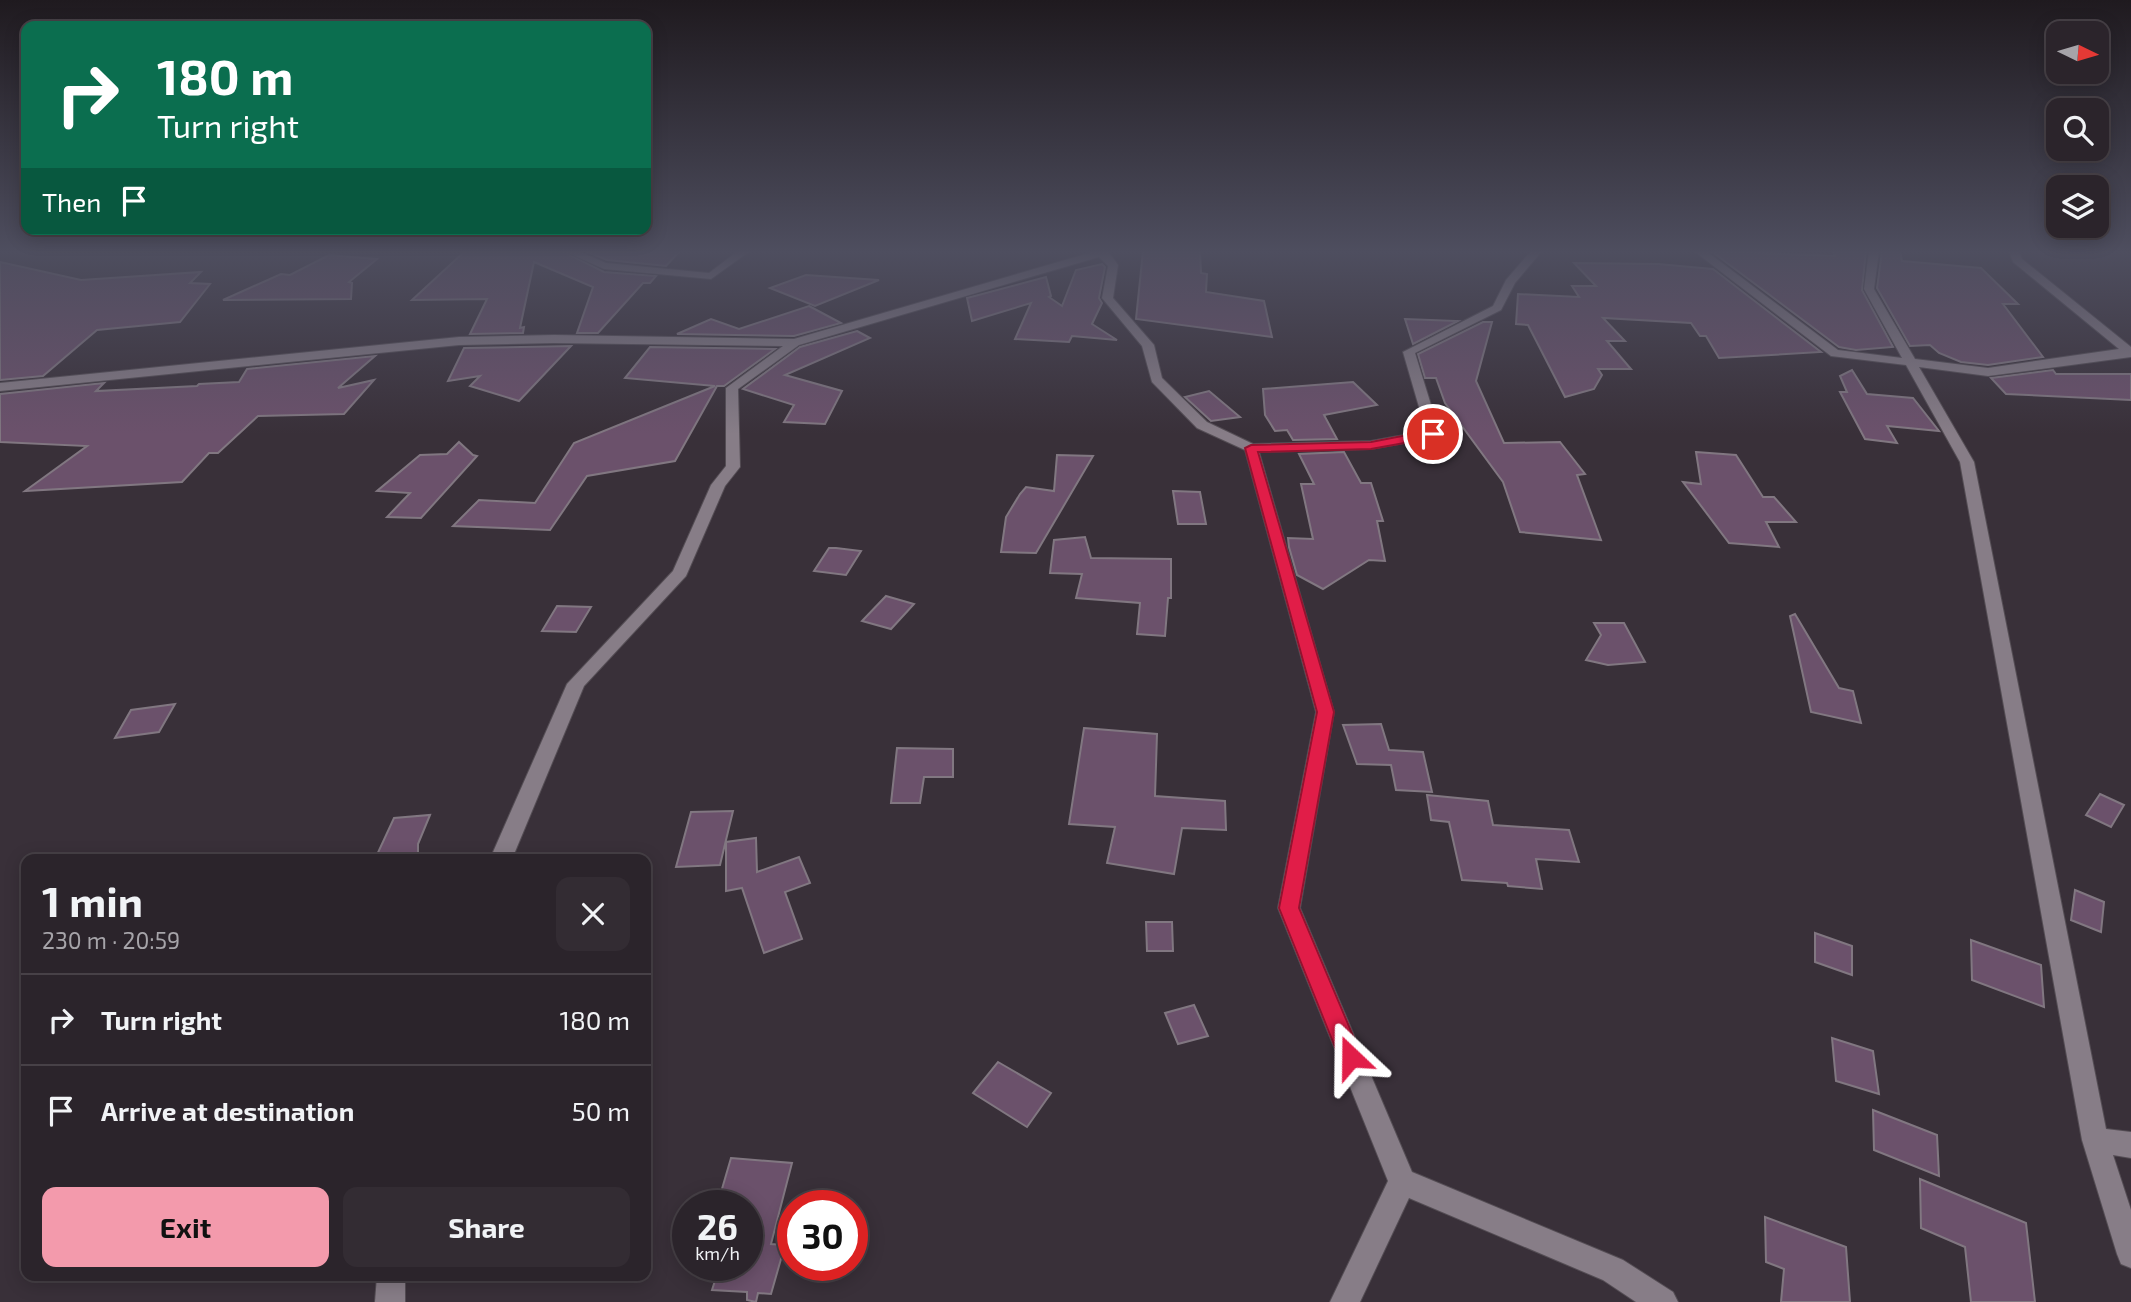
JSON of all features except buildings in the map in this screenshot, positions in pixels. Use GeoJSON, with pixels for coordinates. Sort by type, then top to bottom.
{"type":"FeatureCollection","features":[{"type":"Feature","properties":{"kind":"street"},"geometry":{"type":"LineString","coordinates":[[0,387],[459,341],[795,343],[900,312]]}},
{"type":"Feature","properties":{"kind":"street"},"geometry":{"type":"LineString","coordinates":[[1119,312],[1148,345],[1156,379],[1202,425],[1251,448],[1371,445],[1433,434],[1409,352],[1489,312]]}},
{"type":"Feature","properties":{"kind":"street"},"geometry":{"type":"LineString","coordinates":[[1780,312],[1835,353],[1914,364],[1988,372],[2129,352]]}},
{"type":"Feature","properties":{"kind":"street"},"geometry":{"type":"LineString","coordinates":[[1883,312],[1967,462],[2095,1140],[2131,1254]]}},
{"type":"Feature","properties":{"kind":"street"},"geometry":{"type":"LineString","coordinates":[[2080,312],[2129,352]]}},
{"type":"Feature","properties":{"kind":"street"},"geometry":{"type":"LineString","coordinates":[[503,854],[576,684],[680,573],[718,485],[733,467],[732,388],[795,343]]}},
{"type":"Feature","properties":{"kind":"street"},"geometry":{"type":"LineString","coordinates":[[1251,448],[1325,712],[1289,908],[1402,1182],[1613,1270],[1663,1302]]}},
{"type":"Feature","properties":{"kind":"street"},"geometry":{"type":"LineString","coordinates":[[2095,1140],[2131,1144]]}},
{"type":"Feature","properties":{"kind":"street"},"geometry":{"type":"LineString","coordinates":[[1345,1302],[1402,1182]]}},
{"type":"Feature","properties":{"kind":"street"},"geometry":{"type":"LineString","coordinates":[[390,1302],[391,1281]]}},
{"type":"Feature","properties":{"kind":"route"},"geometry":{"type":"LineString","coordinates":[[1351,1057],[1289,908],[1325,712],[1251,448],[1371,445],[1433,434]]}}]}
